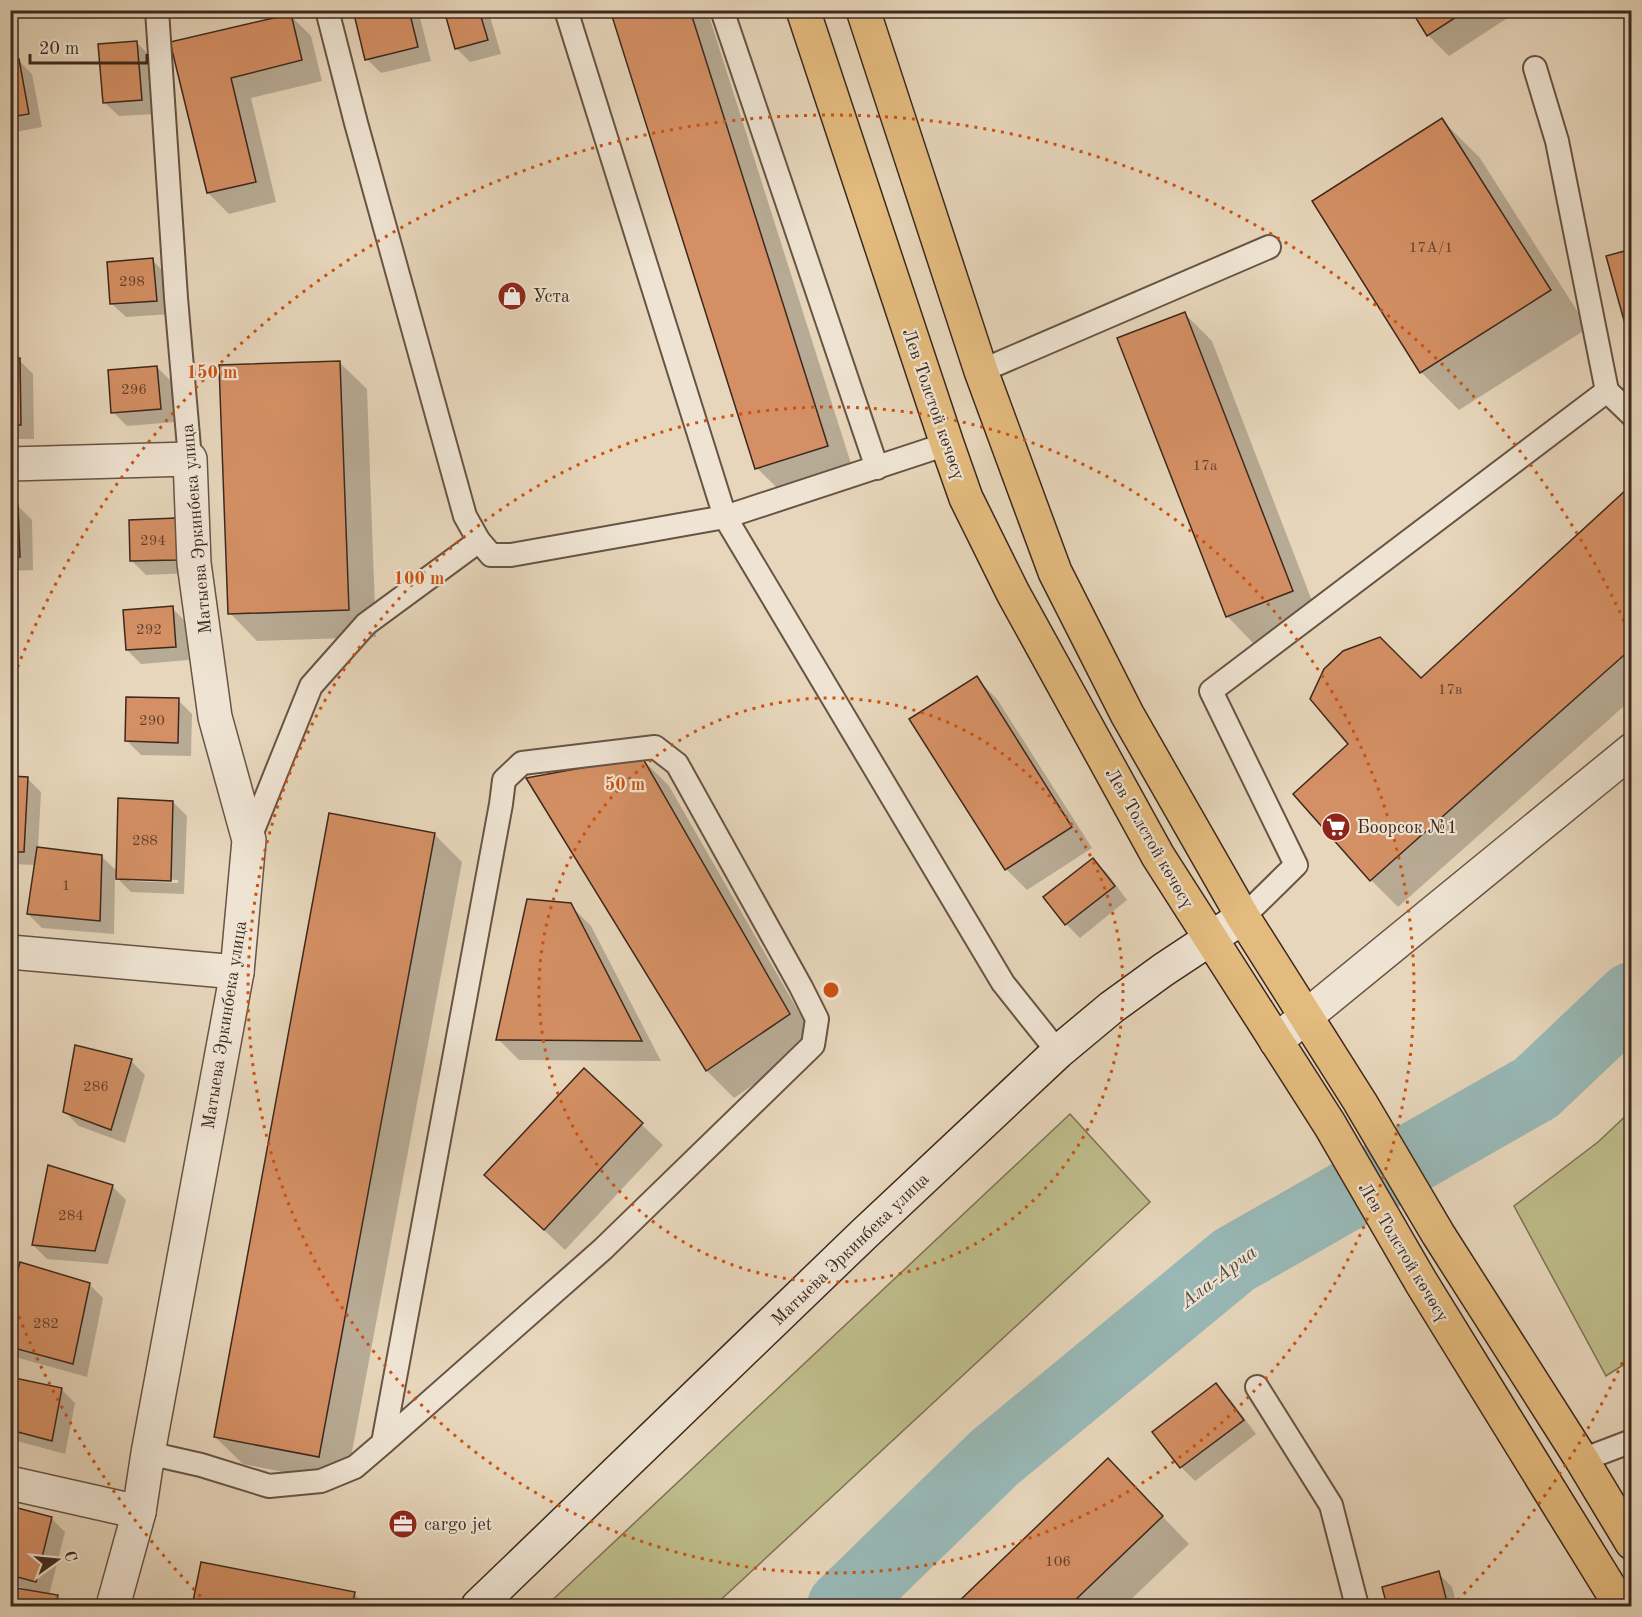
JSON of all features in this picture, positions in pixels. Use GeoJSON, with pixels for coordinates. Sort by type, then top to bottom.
{"type":"FeatureCollection","features":[{"type":"Feature","properties":{"kind":"main road","name":"Лев Толстой көчөсү"},"geometry":{"type":"LineString","coordinates":[[803,10],[966,498],[1024,613],[1158,856],[1330,1125],[1421,1282],[1621,1606]]}},
{"type":"Feature","properties":{"kind":"main road"},"geometry":{"type":"LineString","coordinates":[[863,10],[981,371],[1055,572],[1127,714],[1243,917],[1632,1543]]}},
{"type":"Feature","properties":{"kind":"street"},"geometry":{"type":"LineString","coordinates":[[10,464],[190,459]]}},
{"type":"Feature","properties":{"kind":"street","name":"Матыева Эркинбека улица"},"geometry":{"type":"LineString","coordinates":[[113,1606],[139,1512],[237,972],[249,840],[215,717],[194,563],[190,459]]}},
{"type":"Feature","properties":{"kind":"street"},"geometry":{"type":"LineString","coordinates":[[1276,1041],[1632,750]]}},
{"type":"Feature","properties":{"kind":"street","name":"Матыева Эркинбека улица"},"geometry":{"type":"LineString","coordinates":[[478,1606],[864,1234],[1058,1052],[1112,1007],[1243,917]]}},
{"type":"Feature","properties":{"kind":"street"},"geometry":{"type":"LineString","coordinates":[[10,952],[237,972]]}},
{"type":"Feature","properties":{"kind":"street"},"geometry":{"type":"LineString","coordinates":[[10,1483],[139,1512]]}},
{"type":"Feature","properties":{"kind":"lane","name":"Матыева Эркинбека улица"},"geometry":{"type":"LineString","coordinates":[[157,10],[176,298],[190,459]]}},
{"type":"Feature","properties":{"kind":"lane"},"geometry":{"type":"LineString","coordinates":[[327,10],[359,135],[465,516],[479,542],[491,555],[511,555],[725,517],[947,444]]}},
{"type":"Feature","properties":{"kind":"lane"},"geometry":{"type":"LineString","coordinates":[[566,10],[725,517],[1003,984],[1058,1052]]}},
{"type":"Feature","properties":{"kind":"lane"},"geometry":{"type":"LineString","coordinates":[[722,10],[877,468]]}},
{"type":"Feature","properties":{"kind":"lane"},"geometry":{"type":"LineString","coordinates":[[1535,69],[1557,141],[1607,391],[1632,415]]}},
{"type":"Feature","properties":{"kind":"lane"},"geometry":{"type":"LineString","coordinates":[[981,371],[1269,247]]}},
{"type":"Feature","properties":{"kind":"lane"},"geometry":{"type":"LineString","coordinates":[[1243,917],[1296,865],[1211,691],[1607,391]]}},
{"type":"Feature","properties":{"kind":"lane"},"geometry":{"type":"LineString","coordinates":[[249,840],[311,686],[366,624],[479,542]]}},
{"type":"Feature","properties":{"kind":"lane"},"geometry":{"type":"LineString","coordinates":[[148,1453],[201,1465],[268,1486],[321,1481],[355,1467],[383,1443],[603,1249],[813,1045],[817,1019],[801,987],[677,764],[656,747],[522,763],[504,780],[383,1443]]}},
{"type":"Feature","properties":{"kind":"lane"},"geometry":{"type":"LineString","coordinates":[[1257,1387],[1331,1506],[1357,1606]]}},
{"type":"Feature","properties":{"kind":"lane"},"geometry":{"type":"LineString","coordinates":[[1582,1460],[1632,1441]]}},
{"type":"Feature","properties":{"kind":"shaded area"},"geometry":{"type":"Polygon","coordinates":[[[1631,1111],[1631,1360],[1606,1376],[1514,1206],[1598,1142],[1631,1111]]]}},
{"type":"Feature","properties":{"kind":"shaded area"},"geometry":{"type":"Polygon","coordinates":[[[1070,1114],[1150,1202],[714,1606],[546,1606],[1070,1114]]]}},
{"type":"Feature","properties":{"kind":"building"},"geometry":{"type":"Polygon","coordinates":[[[353,10],[409,10],[418,47],[365,60],[353,10]]]}},
{"type":"Feature","properties":{"kind":"building"},"geometry":{"type":"Polygon","coordinates":[[[444,10],[479,10],[488,40],[455,49],[444,10]]]}},
{"type":"Feature","properties":{"kind":"building"},"geometry":{"type":"Polygon","coordinates":[[[618,10],[690,10],[828,446],[755,469],[611,13],[618,10]]]}},
{"type":"Feature","properties":{"kind":"building"},"geometry":{"type":"Polygon","coordinates":[[[1411,10],[1467,10],[1427,36],[1411,10]]]}},
{"type":"Feature","properties":{"kind":"building"},"geometry":{"type":"Polygon","coordinates":[[[291,14],[302,60],[231,78],[256,182],[207,193],[170,42],[291,14]]]}},
{"type":"Feature","properties":{"kind":"building"},"geometry":{"type":"Polygon","coordinates":[[[137,41],[142,100],[103,103],[98,44],[137,41]]]}},
{"type":"Feature","properties":{"kind":"building"},"geometry":{"type":"Polygon","coordinates":[[[19,59],[29,114],[10,117],[10,60],[19,59]]]}},
{"type":"Feature","properties":{"kind":"building"},"geometry":{"type":"Polygon","coordinates":[[[1632,65],[1632,92],[1625,67],[1632,65]]]}},
{"type":"Feature","properties":{"kind":"building"},"geometry":{"type":"Polygon","coordinates":[[[1442,118],[1551,290],[1420,373],[1312,201],[1442,118]]]}},
{"type":"Feature","properties":{"kind":"building"},"geometry":{"type":"Polygon","coordinates":[[[1632,249],[1632,349],[1606,256],[1632,249]]]}},
{"type":"Feature","properties":{"kind":"building"},"geometry":{"type":"Polygon","coordinates":[[[153,258],[157,301],[110,304],[107,262],[153,258]]]}},
{"type":"Feature","properties":{"kind":"building"},"geometry":{"type":"Polygon","coordinates":[[[1185,312],[1293,591],[1226,617],[1117,338],[1185,312]]]}},
{"type":"Feature","properties":{"kind":"building"},"geometry":{"type":"Polygon","coordinates":[[[20,358],[21,425],[10,425],[10,359],[20,358]]]}},
{"type":"Feature","properties":{"kind":"building"},"geometry":{"type":"Polygon","coordinates":[[[340,361],[349,610],[228,614],[219,365],[340,361]]]}},
{"type":"Feature","properties":{"kind":"building"},"geometry":{"type":"Polygon","coordinates":[[[157,366],[161,409],[111,413],[108,370],[157,366]]]}},
{"type":"Feature","properties":{"kind":"building"},"geometry":{"type":"Polygon","coordinates":[[[1627,489],[1632,494],[1632,648],[1370,881],[1293,794],[1348,744],[1310,699],[1324,669],[1343,651],[1380,637],[1421,678],[1627,489]]]}},
{"type":"Feature","properties":{"kind":"building"},"geometry":{"type":"Polygon","coordinates":[[[10,505],[18,505],[20,557],[10,557],[10,505]]]}},
{"type":"Feature","properties":{"kind":"building"},"geometry":{"type":"Polygon","coordinates":[[[176,518],[177,560],[130,561],[129,520],[176,518]]]}},
{"type":"Feature","properties":{"kind":"building"},"geometry":{"type":"Polygon","coordinates":[[[173,606],[176,647],[126,650],[123,610],[173,606]]]}},
{"type":"Feature","properties":{"kind":"building"},"geometry":{"type":"Polygon","coordinates":[[[977,676],[1072,827],[1005,870],[909,719],[977,676]]]}},
{"type":"Feature","properties":{"kind":"building"},"geometry":{"type":"Polygon","coordinates":[[[126,697],[179,698],[178,743],[125,741],[126,697]]]}},
{"type":"Feature","properties":{"kind":"building"},"geometry":{"type":"Polygon","coordinates":[[[642,757],[790,1014],[706,1071],[526,778],[642,757]]]}},
{"type":"Feature","properties":{"kind":"building"},"geometry":{"type":"Polygon","coordinates":[[[10,776],[28,777],[24,852],[10,852],[10,776]]]}},
{"type":"Feature","properties":{"kind":"building"},"geometry":{"type":"Polygon","coordinates":[[[118,798],[173,801],[171,881],[116,879],[118,798]]]}},
{"type":"Feature","properties":{"kind":"building"},"geometry":{"type":"Polygon","coordinates":[[[329,813],[435,833],[319,1457],[214,1437],[329,813]]]}},
{"type":"Feature","properties":{"kind":"building"},"geometry":{"type":"Polygon","coordinates":[[[37,847],[102,855],[100,921],[27,914],[37,847]]]}},
{"type":"Feature","properties":{"kind":"building"},"geometry":{"type":"Polygon","coordinates":[[[1093,858],[1115,886],[1065,925],[1043,897],[1093,858]]]}},
{"type":"Feature","properties":{"kind":"building"},"geometry":{"type":"Polygon","coordinates":[[[527,899],[571,903],[642,1041],[496,1040],[527,899]]]}},
{"type":"Feature","properties":{"kind":"building"},"geometry":{"type":"Polygon","coordinates":[[[75,1045],[132,1059],[111,1130],[63,1112],[75,1045]]]}},
{"type":"Feature","properties":{"kind":"building"},"geometry":{"type":"Polygon","coordinates":[[[584,1068],[643,1123],[544,1230],[484,1175],[584,1068]]]}},
{"type":"Feature","properties":{"kind":"building"},"geometry":{"type":"Polygon","coordinates":[[[48,1165],[113,1185],[95,1251],[32,1245],[48,1165]]]}},
{"type":"Feature","properties":{"kind":"building"},"geometry":{"type":"Polygon","coordinates":[[[20,1262],[90,1283],[73,1364],[10,1347],[10,1300],[20,1262]]]}},
{"type":"Feature","properties":{"kind":"building"},"geometry":{"type":"Polygon","coordinates":[[[10,1377],[62,1388],[52,1441],[10,1430],[10,1377]]]}},
{"type":"Feature","properties":{"kind":"building"},"geometry":{"type":"Polygon","coordinates":[[[1216,1383],[1244,1420],[1180,1468],[1152,1432],[1216,1383]]]}},
{"type":"Feature","properties":{"kind":"building"},"geometry":{"type":"Polygon","coordinates":[[[1108,1458],[1163,1516],[1069,1606],[954,1606],[1108,1458]]]}},
{"type":"Feature","properties":{"kind":"building"},"geometry":{"type":"Polygon","coordinates":[[[10,1506],[52,1517],[36,1582],[10,1575],[10,1506]]]}},
{"type":"Feature","properties":{"kind":"building"},"geometry":{"type":"Polygon","coordinates":[[[201,1562],[355,1592],[352,1606],[192,1606],[201,1562]]]}},
{"type":"Feature","properties":{"kind":"building"},"geometry":{"type":"Polygon","coordinates":[[[1439,1571],[1448,1606],[1387,1606],[1382,1587],[1439,1571]]]}},
{"type":"Feature","properties":{"kind":"building"},"geometry":{"type":"Polygon","coordinates":[[[10,1587],[58,1595],[56,1606],[10,1606],[10,1587]]]}},
{"type":"Feature","properties":{"kind":"waterway","name":"Ала-Арча"},"geometry":{"type":"LineString","coordinates":[[842,1606],[994,1458],[1234,1260],[1536,1088],[1632,997]]}},
{"type":"Feature","properties":{"kind":"place","name":"Уста"},"geometry":{"type":"Point","coordinates":[512,296]}},
{"type":"Feature","properties":{"kind":"place","name":"Боорсок №1"},"geometry":{"type":"Point","coordinates":[1336,827]}},
{"type":"Feature","properties":{"kind":"place","name":"cargo jet"},"geometry":{"type":"Point","coordinates":[403,1524]}}]}
